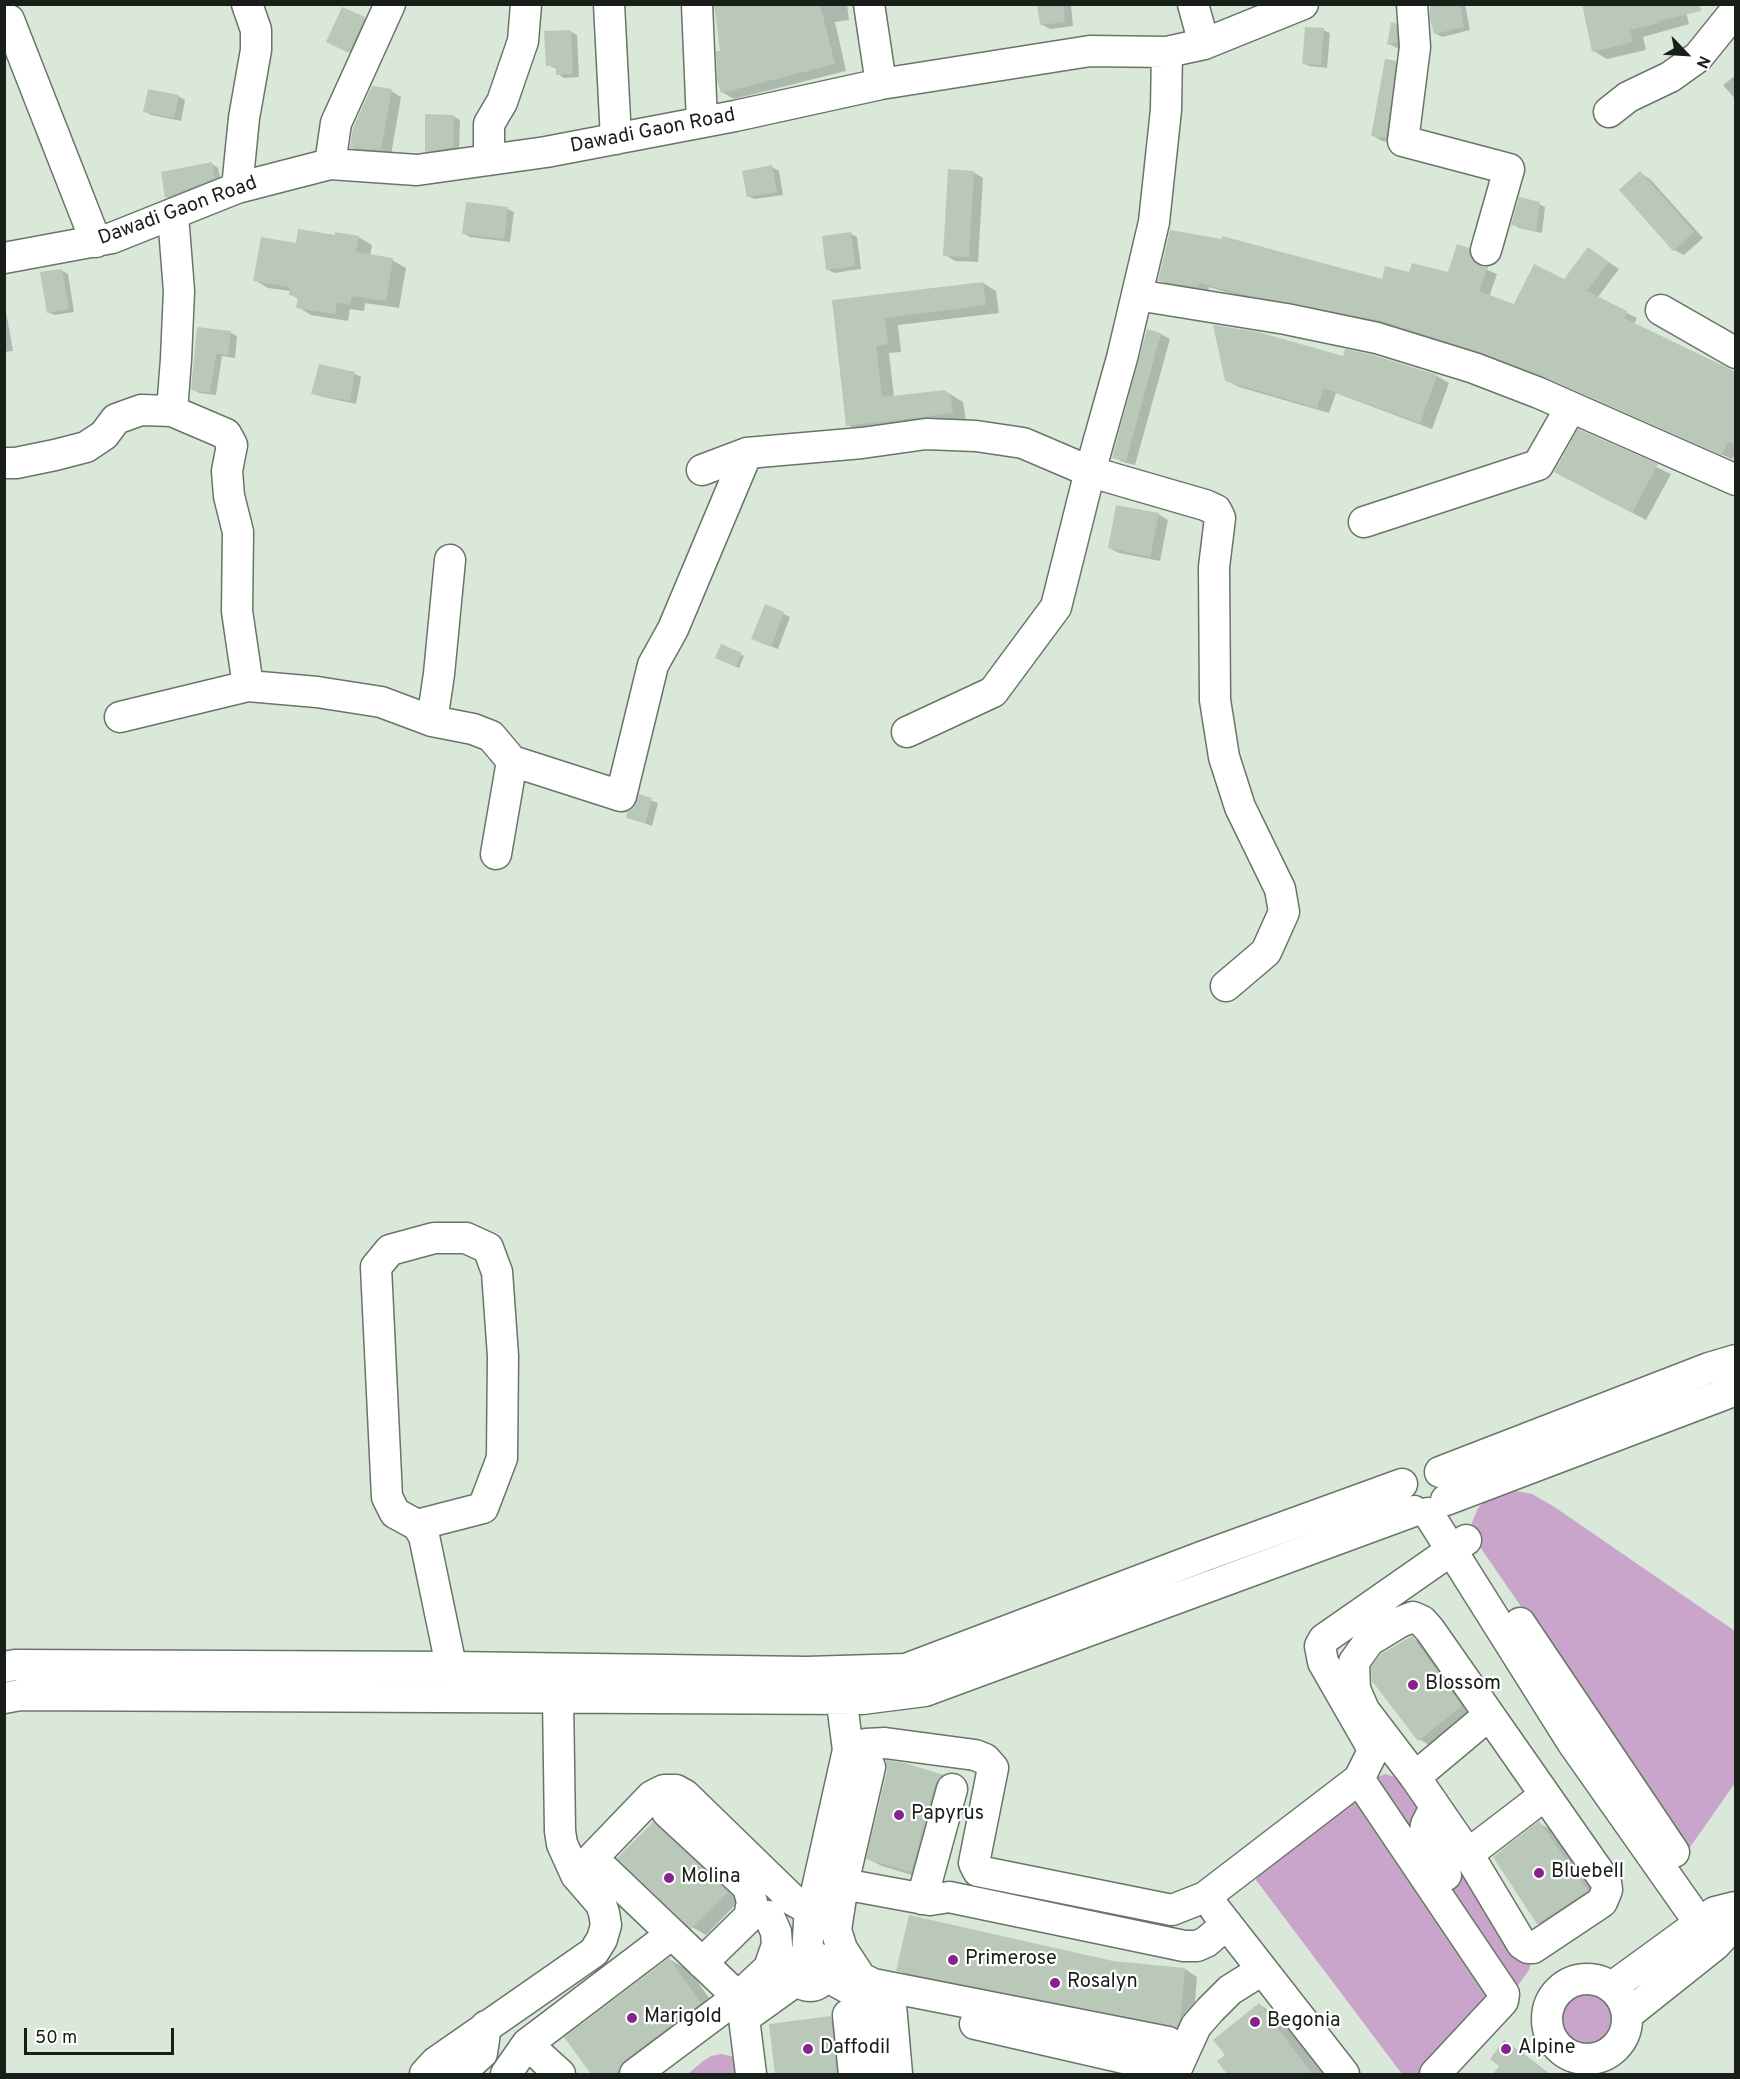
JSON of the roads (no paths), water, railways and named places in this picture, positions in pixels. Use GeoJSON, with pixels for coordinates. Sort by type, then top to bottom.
{"type":"FeatureCollection","features":[{"type":"Feature","properties":{"kind":"street"},"geometry":{"type":"LineString","coordinates":[[237,188],[244,118],[256,50],[256,30],[247,4]]}},
{"type":"Feature","properties":{"kind":"street"},"geometry":{"type":"LineString","coordinates":[[330,164],[336,123],[390,4]]}},
{"type":"Feature","properties":{"kind":"street"},"geometry":{"type":"LineString","coordinates":[[489,160],[489,124],[502,102],[523,41],[526,4]]}},
{"type":"Feature","properties":{"kind":"street"},"geometry":{"type":"LineString","coordinates":[[609,4],[616,139]]}},
{"type":"Feature","properties":{"kind":"street"},"geometry":{"type":"LineString","coordinates":[[697,4],[702,122]]}},
{"type":"Feature","properties":{"kind":"street"},"geometry":{"type":"LineString","coordinates":[[869,4],[881,84]]}},
{"type":"Feature","properties":{"kind":"street"},"geometry":{"type":"LineString","coordinates":[[1193,4],[1204,44]]}},
{"type":"Feature","properties":{"kind":"street","name":"Dawadi Gaon Road"},"geometry":{"type":"LineString","coordinates":[[4,258],[112,238],[237,188],[330,164],[417,170],[546,152],[881,84],[1090,51],[1167,52],[1204,44],[1303,4]]}},
{"type":"Feature","properties":{"kind":"street"},"geometry":{"type":"LineString","coordinates":[[1412,4],[1415,47],[1403,141],[1509,169],[1486,250]]}},
{"type":"Feature","properties":{"kind":"street"},"geometry":{"type":"LineString","coordinates":[[1609,112],[1628,97],[1670,77],[1698,57],[1736,10]]}},
{"type":"Feature","properties":{"kind":"street"},"geometry":{"type":"LineString","coordinates":[[9,20],[96,242]]}},
{"type":"Feature","properties":{"kind":"street"},"geometry":{"type":"LineString","coordinates":[[907,732],[993,692],[1056,607],[1154,222],[1166,110],[1167,52]]}},
{"type":"Feature","properties":{"kind":"street"},"geometry":{"type":"LineString","coordinates":[[172,411],[179,291],[173,215]]}},
{"type":"Feature","properties":{"kind":"street"},"geometry":{"type":"LineString","coordinates":[[1137,295],[1286,319],[1377,338],[1474,368],[1570,407],[1736,480]]}},
{"type":"Feature","properties":{"kind":"street"},"geometry":{"type":"LineString","coordinates":[[1661,310],[1736,353]]}},
{"type":"Feature","properties":{"kind":"street"},"geometry":{"type":"LineString","coordinates":[[1364,522],[1538,465],[1570,407]]}},
{"type":"Feature","properties":{"kind":"street"},"geometry":{"type":"LineString","coordinates":[[4,463],[26,461],[86,447],[104,435],[116,419],[141,410],[172,411],[226,434],[232,445],[227,471],[229,496],[238,532],[237,611],[248,686]]}},
{"type":"Feature","properties":{"kind":"street"},"geometry":{"type":"LineString","coordinates":[[702,470],[747,453],[862,443],[926,434],[976,436],[1023,443],[1091,472],[1216,510],[1220,518],[1214,567],[1215,700],[1220,734],[1224,757],[1240,807],[1280,889],[1284,912],[1266,952],[1226,986]]}},
{"type":"Feature","properties":{"kind":"street"},"geometry":{"type":"LineString","coordinates":[[120,717],[248,686],[317,692],[381,702],[432,721],[474,729],[490,736],[512,761],[621,796],[653,664],[673,629],[747,453]]}},
{"type":"Feature","properties":{"kind":"street"},"geometry":{"type":"LineString","coordinates":[[432,721],[450,560]]}},
{"type":"Feature","properties":{"kind":"street"},"geometry":{"type":"LineString","coordinates":[[496,854],[512,761]]}},
{"type":"Feature","properties":{"kind":"street"},"geometry":{"type":"LineString","coordinates":[[417,1526],[483,1508],[502,1458],[503,1356],[497,1272],[488,1248],[466,1238],[434,1238],[390,1250],[376,1267],[387,1497],[395,1513],[417,1526],[424,1536],[457,1697]]}},
{"type":"Feature","properties":{"kind":"street"},"geometry":{"type":"LineString","coordinates":[[1402,1484],[1403,1500],[1407,1506],[1434,1500],[1709,1368],[1736,1360]]}},
{"type":"Feature","properties":{"kind":"street"},"geometry":{"type":"LineString","coordinates":[[4,1667],[15,1665],[452,1667],[807,1672],[840,1685],[862,1700],[926,1691],[1434,1500],[1736,1390]]}},
{"type":"Feature","properties":{"kind":"street"},"geometry":{"type":"LineString","coordinates":[[4,1698],[20,1695],[558,1698],[840,1685],[906,1669],[1136,1581],[1402,1484],[1411,1471],[1425,1466],[1434,1500],[1458,1545],[1581,1735],[1721,1921]]}},
{"type":"Feature","properties":{"kind":"street"},"geometry":{"type":"LineString","coordinates":[[810,1970],[810,1905],[866,1744],[885,1743],[975,1755],[986,1759],[993,1768],[974,1863],[978,1871],[1172,1910],[1205,1897],[1359,1779],[1372,1753],[1370,1744],[1323,1662],[1320,1646],[1324,1639],[1458,1545]]}},
{"type":"Feature","properties":{"kind":"street"},"geometry":{"type":"LineString","coordinates":[[1413,1617],[1422,1621],[1606,1882],[1607,1890],[1602,1902],[1537,1946],[1528,1948],[1522,1944],[1468,1854],[1415,1777],[1364,1710],[1355,1689],[1354,1662],[1369,1641],[1413,1617]]}},
{"type":"Feature","properties":{"kind":"street"},"geometry":{"type":"LineString","coordinates":[[840,1685],[859,1759],[836,1930],[842,1949],[861,1978],[873,1984],[1168,2042]]}},
{"type":"Feature","properties":{"kind":"street"},"geometry":{"type":"LineString","coordinates":[[425,2074],[436,2062],[594,1952],[602,1939],[606,1925],[601,1904],[576,1875],[562,1844],[558,1698]]}},
{"type":"Feature","properties":{"kind":"street"},"geometry":{"type":"LineString","coordinates":[[1415,1777],[1489,1715]]}},
{"type":"Feature","properties":{"kind":"street"},"geometry":{"type":"LineString","coordinates":[[1359,1779],[1502,1990],[1528,1998]]}},
{"type":"Feature","properties":{"kind":"street"},"geometry":{"type":"LineString","coordinates":[[952,1789],[926,1899],[933,1909],[942,1915],[1184,1963]]}},
{"type":"Feature","properties":{"kind":"street"},"geometry":{"type":"LineString","coordinates":[[576,1875],[652,1796],[664,1790],[676,1791],[685,1795],[794,1901],[803,1906],[810,1905]]}},
{"type":"Feature","properties":{"kind":"street"},"geometry":{"type":"LineString","coordinates":[[1468,1854],[1545,1795]]}},
{"type":"Feature","properties":{"kind":"street"},"geometry":{"type":"LineString","coordinates":[[1435,1807],[1426,1825],[1424,1839],[1429,1850],[1528,1998],[1547,2014],[1548,2028],[1553,2040],[1562,2050],[1574,2057],[1602,2065],[1622,2038],[1627,2015],[1619,1994],[1611,1987],[1601,1981],[1578,1980],[1528,1998],[1491,2015],[1435,2074]]}},
{"type":"Feature","properties":{"kind":"street"},"geometry":{"type":"LineString","coordinates":[[667,1812],[748,1887],[752,1902],[749,1917],[702,1963]]}},
{"type":"Feature","properties":{"kind":"street"},"geometry":{"type":"LineString","coordinates":[[606,1871],[702,1963],[749,2013],[770,2074]]}},
{"type":"Feature","properties":{"kind":"street"},"geometry":{"type":"LineString","coordinates":[[843,1884],[926,1899],[949,1897],[1184,1946],[1197,1946],[1206,1942],[1227,1924]]}},
{"type":"Feature","properties":{"kind":"street"},"geometry":{"type":"LineString","coordinates":[[1205,1897],[1344,2074]]}},
{"type":"Feature","properties":{"kind":"street"},"geometry":{"type":"LineString","coordinates":[[751,2074],[749,2013],[763,1974],[774,1959],[777,1945],[776,1932],[769,1916]]}},
{"type":"Feature","properties":{"kind":"street"},"geometry":{"type":"LineString","coordinates":[[1611,1987],[1721,1921]]}},
{"type":"Feature","properties":{"kind":"street"},"geometry":{"type":"LineString","coordinates":[[1627,2015],[1721,1921]]}},
{"type":"Feature","properties":{"kind":"street"},"geometry":{"type":"LineString","coordinates":[[506,2074],[527,2044],[672,1935]]}},
{"type":"Feature","properties":{"kind":"street"},"geometry":{"type":"LineString","coordinates":[[810,1970],[869,2006],[1178,2072],[1197,2026],[1210,2010],[1230,1990],[1262,1970]]}},
{"type":"Feature","properties":{"kind":"street"},"geometry":{"type":"LineString","coordinates":[[652,2074],[716,2031],[749,2013],[810,1970]]}},
{"type":"Feature","properties":{"kind":"street"},"geometry":{"type":"LineString","coordinates":[[1267,2003],[1323,2074]]}},
{"type":"Feature","properties":{"kind":"street"},"geometry":{"type":"LineString","coordinates":[[854,2074],[869,2006]]}},
{"type":"Feature","properties":{"kind":"street"},"geometry":{"type":"LineString","coordinates":[[869,2006],[876,2074]]}},
{"type":"Feature","properties":{"kind":"street"},"geometry":{"type":"LineString","coordinates":[[869,2006],[897,2074]]}},
{"type":"Feature","properties":{"kind":"street"},"geometry":{"type":"LineString","coordinates":[[635,2074],[749,2013]]}},
{"type":"Feature","properties":{"kind":"street"},"geometry":{"type":"LineString","coordinates":[[459,2074],[482,2053],[486,2026]]}},
{"type":"Feature","properties":{"kind":"street"},"geometry":{"type":"LineString","coordinates":[[527,2044],[560,2074]]}},
{"type":"Feature","properties":{"kind":"street"},"geometry":{"type":"LineString","coordinates":[[1464,2074],[1485,2048]]}},
{"type":"Feature","properties":{"kind":"place","name":"Blossom"},"geometry":{"type":"Point","coordinates":[1413,1685]}},
{"type":"Feature","properties":{"kind":"place","name":"Papyrus"},"geometry":{"type":"Point","coordinates":[899,1815]}},
{"type":"Feature","properties":{"kind":"place","name":"Bluebell"},"geometry":{"type":"Point","coordinates":[1539,1873]}},
{"type":"Feature","properties":{"kind":"place","name":"Molina"},"geometry":{"type":"Point","coordinates":[669,1878]}},
{"type":"Feature","properties":{"kind":"place","name":"Primerose"},"geometry":{"type":"Point","coordinates":[953,1960]}},
{"type":"Feature","properties":{"kind":"place","name":"Rosalyn"},"geometry":{"type":"Point","coordinates":[1055,1983]}},
{"type":"Feature","properties":{"kind":"place","name":"Marigold"},"geometry":{"type":"Point","coordinates":[632,2018]}},
{"type":"Feature","properties":{"kind":"place","name":"Begonia"},"geometry":{"type":"Point","coordinates":[1255,2022]}},
{"type":"Feature","properties":{"kind":"place","name":"Daffodil"},"geometry":{"type":"Point","coordinates":[808,2049]}},
{"type":"Feature","properties":{"kind":"place","name":"Alpine"},"geometry":{"type":"Point","coordinates":[1506,2049]}}]}
